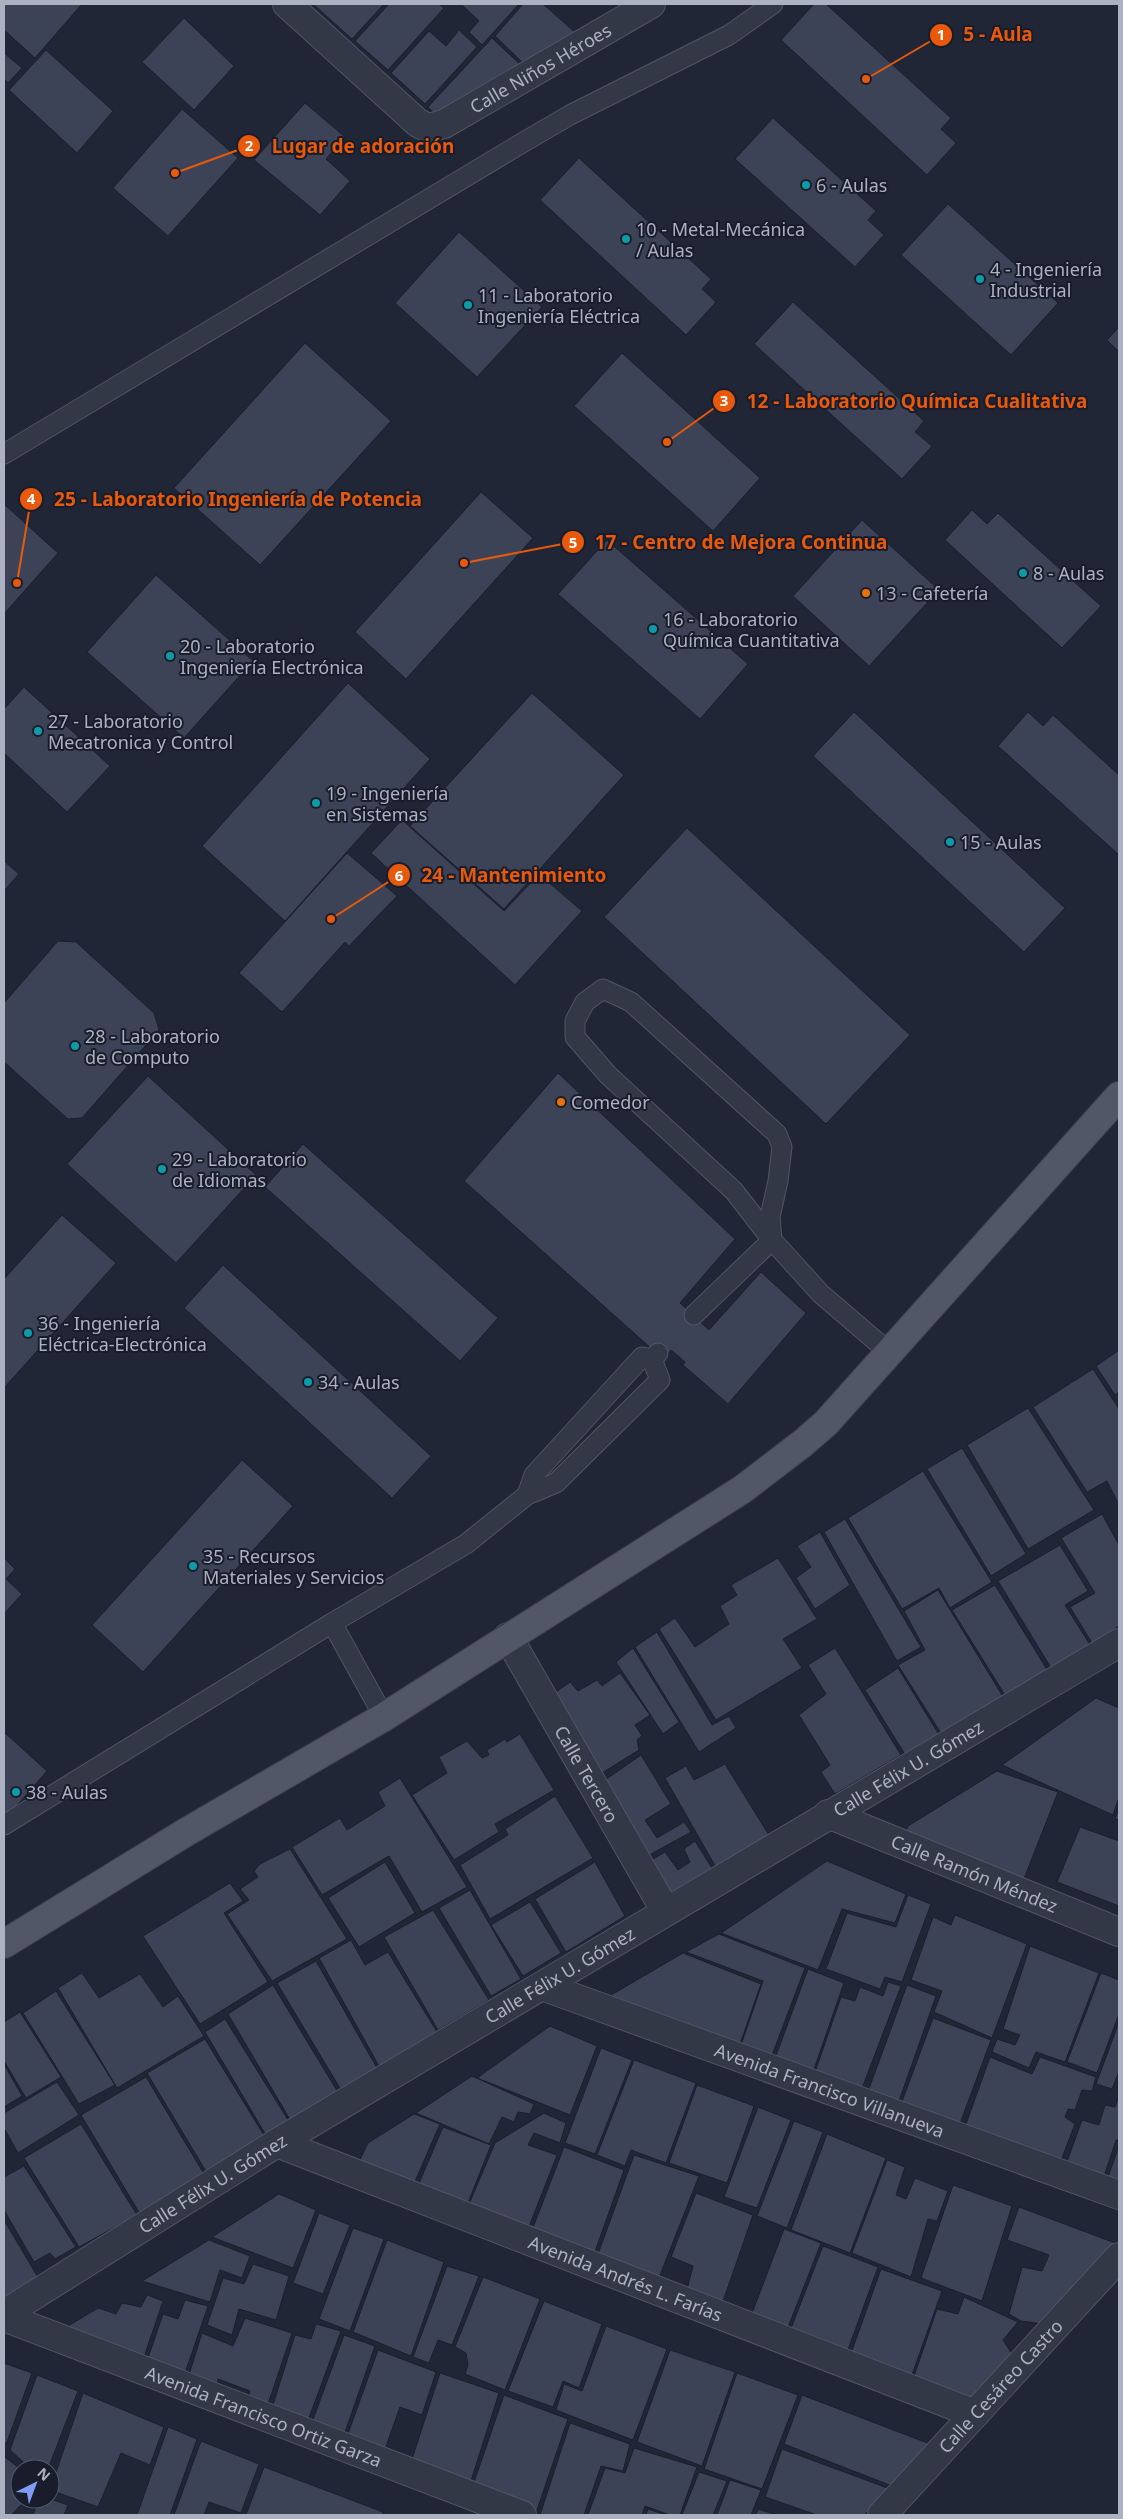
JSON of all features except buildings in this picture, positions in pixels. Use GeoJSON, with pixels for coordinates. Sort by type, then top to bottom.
{"type":"FeatureCollection","features":[{"type":"Feature","properties":{"kind":"main road"},"geometry":{"type":"LineString","coordinates":[[4,1944],[188,1831],[384,1717],[743,1489],[804,1443],[826,1423],[1116,1107]]}},
{"type":"Feature","properties":{"kind":"street","name":"Calle Niños Héroes"},"geometry":{"type":"LineString","coordinates":[[287,4],[418,123],[428,128],[444,124],[634,8]]}},
{"type":"Feature","properties":{"kind":"street","name":"Calle Tercero"},"geometry":{"type":"LineString","coordinates":[[508,1637],[665,1910]]}},
{"type":"Feature","properties":{"kind":"street","name":"Calle Félix U. Gómez"},"geometry":{"type":"LineString","coordinates":[[4,2316],[277,2142],[542,1986],[665,1910],[828,1814],[1113,1652]]}},
{"type":"Feature","properties":{"kind":"street","name":"Calle Ramón Méndez"},"geometry":{"type":"LineString","coordinates":[[828,1814],[1119,1932]]}},
{"type":"Feature","properties":{"kind":"street","name":"Avenida Francisco Villanueva"},"geometry":{"type":"LineString","coordinates":[[542,1986],[1119,2195]]}},
{"type":"Feature","properties":{"kind":"street","name":"Avenida Andrés L. Farías"},"geometry":{"type":"LineString","coordinates":[[277,2142],[975,2414]]}},
{"type":"Feature","properties":{"kind":"street","name":"Calle Cesáreo Castro"},"geometry":{"type":"LineString","coordinates":[[882,2515],[1119,2257]]}},
{"type":"Feature","properties":{"kind":"street","name":"Avenida Francisco Ortiz Garza"},"geometry":{"type":"LineString","coordinates":[[4,2316],[522,2515]]}},
{"type":"Feature","properties":{"kind":"lane"},"geometry":{"type":"LineString","coordinates":[[4,454],[522,143],[570,115],[729,35],[773,4]]}},
{"type":"Feature","properties":{"kind":"lane"},"geometry":{"type":"LineString","coordinates":[[772,1240],[770,1217],[778,1181],[782,1147],[777,1134],[631,1002],[603,989],[585,1002],[575,1021],[575,1037],[608,1075],[734,1191],[772,1240],[821,1294],[890,1353]]}},
{"type":"Feature","properties":{"kind":"lane"},"geometry":{"type":"LineString","coordinates":[[694,1315],[772,1240]]}},
{"type":"Feature","properties":{"kind":"lane"},"geometry":{"type":"LineString","coordinates":[[4,1825],[332,1623],[466,1544],[527,1495],[556,1483],[660,1380],[655,1356],[642,1357],[534,1475],[527,1495]]}},
{"type":"Feature","properties":{"kind":"lane"},"geometry":{"type":"LineString","coordinates":[[332,1623],[384,1717]]}},
{"type":"Feature","properties":{"kind":"place","name":"5 - Aula"},"geometry":{"type":"Point","coordinates":[866,79]}},
{"type":"Feature","properties":{"kind":"place","name":"Lugar de adoración"},"geometry":{"type":"Point","coordinates":[175,173]}},
{"type":"Feature","properties":{"kind":"place","name":"6 - Aulas"},"geometry":{"type":"Point","coordinates":[806,185]}},
{"type":"Feature","properties":{"kind":"place","name":"10 - Metal-Mecánica / Aulas"},"geometry":{"type":"Point","coordinates":[626,239]}},
{"type":"Feature","properties":{"kind":"place","name":"4 - Ingeniería Industrial"},"geometry":{"type":"Point","coordinates":[980,279]}},
{"type":"Feature","properties":{"kind":"place","name":"11 - Laboratorio Ingeniería Eléctrica"},"geometry":{"type":"Point","coordinates":[468,305]}},
{"type":"Feature","properties":{"kind":"place","name":"12 - Laboratorio Química Cualitativa"},"geometry":{"type":"Point","coordinates":[667,442]}},
{"type":"Feature","properties":{"kind":"place","name":"17 - Centro de Mejora Continua"},"geometry":{"type":"Point","coordinates":[464,563]}},
{"type":"Feature","properties":{"kind":"place","name":"8 - Aulas"},"geometry":{"type":"Point","coordinates":[1023,573]}},
{"type":"Feature","properties":{"kind":"place","name":"25 - Laboratorio Ingeniería de Potencia"},"geometry":{"type":"Point","coordinates":[17,583]}},
{"type":"Feature","properties":{"kind":"place","name":"13 - Cafetería"},"geometry":{"type":"Point","coordinates":[866,593]}},
{"type":"Feature","properties":{"kind":"place","name":"16 - Laboratorio Química Cuantitativa"},"geometry":{"type":"Point","coordinates":[653,629]}},
{"type":"Feature","properties":{"kind":"place","name":"20 - Laboratorio Ingeniería Electrónica"},"geometry":{"type":"Point","coordinates":[170,656]}},
{"type":"Feature","properties":{"kind":"place","name":"27 - Laboratorio Mecatronica y Control"},"geometry":{"type":"Point","coordinates":[38,731]}},
{"type":"Feature","properties":{"kind":"place","name":"19 - Ingeniería en Sistemas"},"geometry":{"type":"Point","coordinates":[316,803]}},
{"type":"Feature","properties":{"kind":"place","name":"15 - Aulas"},"geometry":{"type":"Point","coordinates":[950,842]}},
{"type":"Feature","properties":{"kind":"place","name":"24 - Mantenimiento"},"geometry":{"type":"Point","coordinates":[331,919]}},
{"type":"Feature","properties":{"kind":"place","name":"28 - Laboratorio de Computo"},"geometry":{"type":"Point","coordinates":[75,1046]}},
{"type":"Feature","properties":{"kind":"place","name":"Comedor"},"geometry":{"type":"Point","coordinates":[561,1102]}},
{"type":"Feature","properties":{"kind":"place","name":"29 - Laboratorio de Idiomas"},"geometry":{"type":"Point","coordinates":[162,1169]}},
{"type":"Feature","properties":{"kind":"place","name":"36 - Ingeniería Eléctrica-Electrónica"},"geometry":{"type":"Point","coordinates":[28,1333]}},
{"type":"Feature","properties":{"kind":"place","name":"34 - Aulas"},"geometry":{"type":"Point","coordinates":[308,1382]}},
{"type":"Feature","properties":{"kind":"place","name":"35 - Recursos Materiales y Servicios"},"geometry":{"type":"Point","coordinates":[193,1566]}},
{"type":"Feature","properties":{"kind":"place","name":"38 - Aulas"},"geometry":{"type":"Point","coordinates":[16,1792]}}]}
